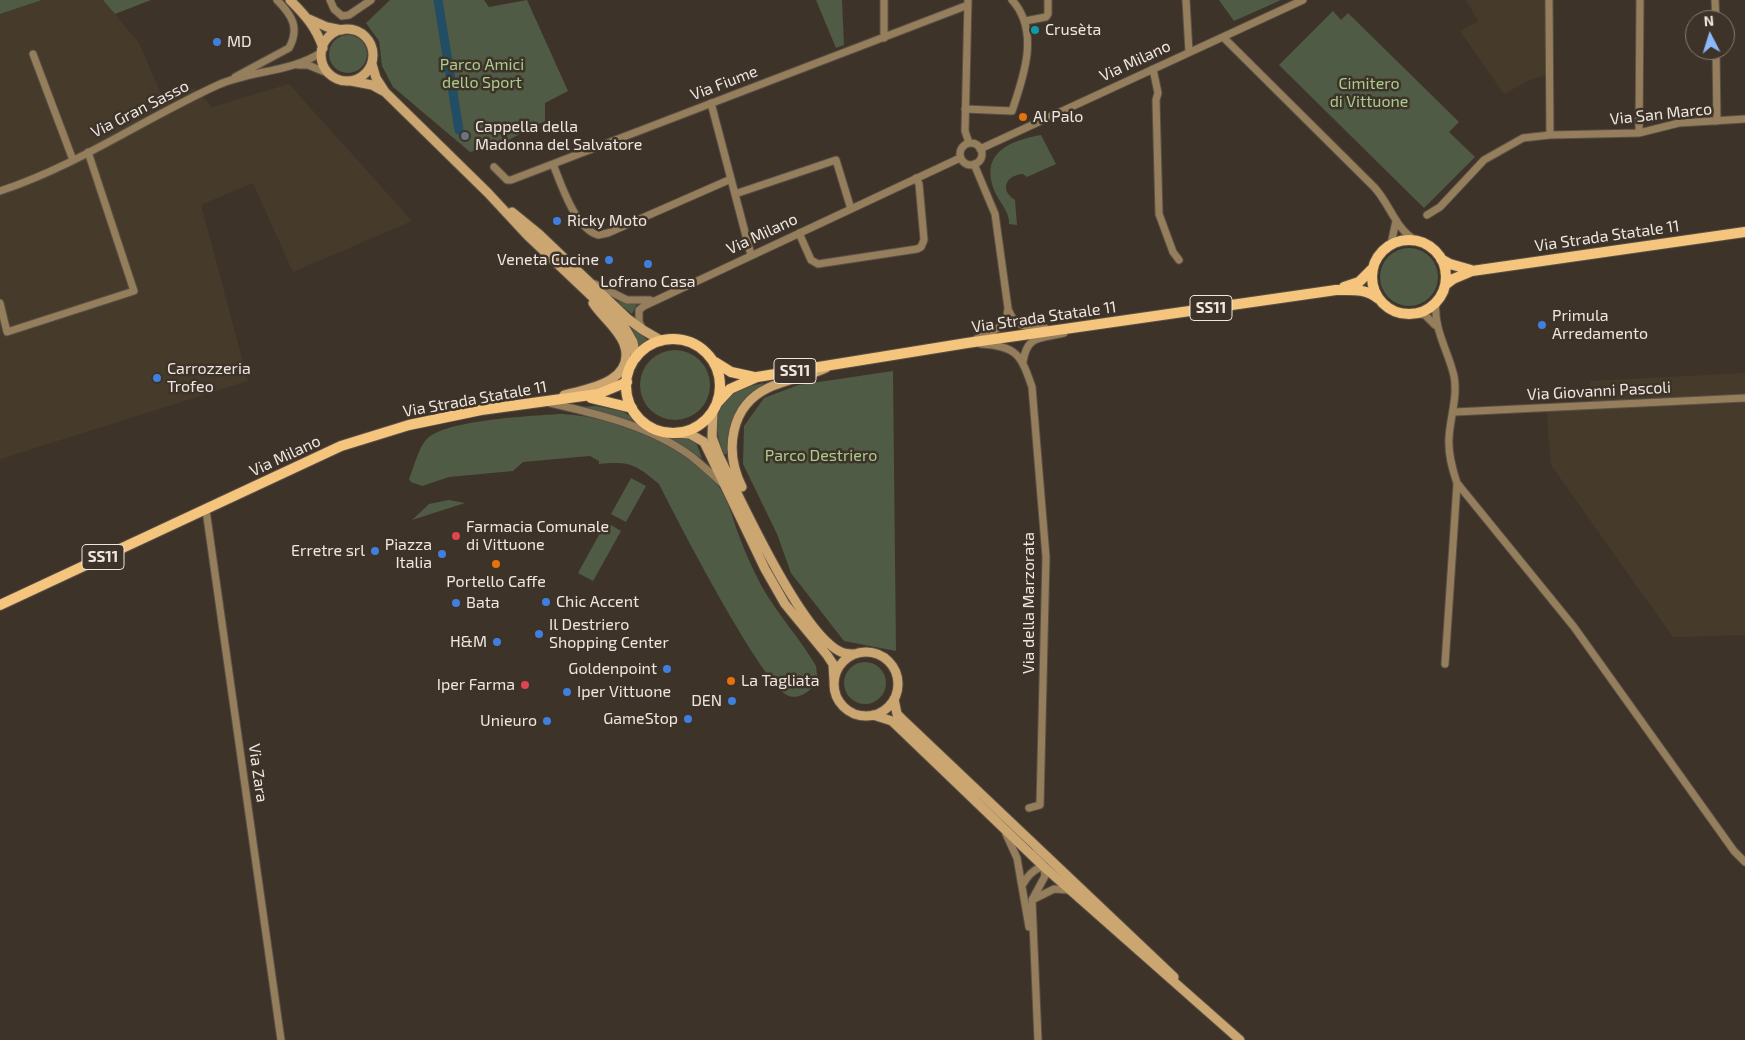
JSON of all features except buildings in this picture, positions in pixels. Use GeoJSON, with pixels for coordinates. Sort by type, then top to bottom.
{"type":"FeatureCollection","features":[{"type":"Feature","properties":{"kind":"main road"},"geometry":{"type":"LineString","coordinates":[[290,0],[309,18],[326,27],[357,31],[364,35],[372,48],[372,64],[376,78],[385,92],[488,193],[539,234],[629,334],[636,358]]}},
{"type":"Feature","properties":{"kind":"main road"},"geometry":{"type":"LineString","coordinates":[[309,18],[318,33],[325,68],[330,74],[343,80],[372,85],[385,92]]}},
{"type":"Feature","properties":{"kind":"main road"},"geometry":{"type":"LineString","coordinates":[[322,50],[330,36],[342,30]]}},
{"type":"Feature","properties":{"kind":"main road"},"geometry":{"type":"LineString","coordinates":[[350,81],[364,75],[372,64]]}},
{"type":"Feature","properties":{"kind":"main road","name":"Via Strada Statale 11"},"geometry":{"type":"LineString","coordinates":[[1445,285],[1453,279],[1472,271],[1745,232]]}},
{"type":"Feature","properties":{"kind":"main road"},"geometry":{"type":"LineString","coordinates":[[1391,244],[1403,240],[1416,240]]}},
{"type":"Feature","properties":{"kind":"main road","name":"Via Strada Statale 11"},"geometry":{"type":"LineString","coordinates":[[1416,240],[1430,247],[1441,259],[1450,264],[1472,271]]}},
{"type":"Feature","properties":{"kind":"main road","name":"Via Strada Statale 11"},"geometry":{"type":"LineString","coordinates":[[1336,290],[1359,282],[1372,269],[1379,255],[1391,244]]}},
{"type":"Feature","properties":{"kind":"main road"},"geometry":{"type":"LineString","coordinates":[[1412,313],[1429,307],[1436,301],[1445,285],[1444,267],[1441,259]]}},
{"type":"Feature","properties":{"kind":"main road"},"geometry":{"type":"LineString","coordinates":[[1372,269],[1372,280],[1379,299]]}},
{"type":"Feature","properties":{"kind":"main road"},"geometry":{"type":"LineString","coordinates":[[584,283],[643,330],[662,341]]}},
{"type":"Feature","properties":{"kind":"main road"},"geometry":{"type":"LineString","coordinates":[[525,404],[605,384],[614,378],[624,362],[624,344],[584,283]]}},
{"type":"Feature","properties":{"kind":"main road","name":"Via Strada Statale 11"},"geometry":{"type":"LineString","coordinates":[[715,407],[730,388],[757,377],[966,344],[1336,290],[1361,289],[1370,292],[1388,307],[1400,313],[1412,313]]}},
{"type":"Feature","properties":{"kind":"main road"},"geometry":{"type":"LineString","coordinates":[[677,340],[690,342],[703,350],[712,360],[719,374],[720,390],[715,407],[712,437],[719,456],[777,569],[800,608],[823,638],[845,654],[870,653],[890,663],[897,676],[898,684],[894,698],[886,709],[873,715],[859,716],[845,709],[836,696],[833,664],[785,604],[765,569],[704,442],[690,434],[672,433],[648,426],[632,408],[627,395],[627,382],[636,358],[652,344],[662,341],[677,340]]}},
{"type":"Feature","properties":{"kind":"main road","name":"Via Strada Statale 11"},"geometry":{"type":"LineString","coordinates":[[712,360],[731,372],[757,377]]}},
{"type":"Feature","properties":{"kind":"main road"},"geometry":{"type":"LineString","coordinates":[[777,569],[768,541],[736,476],[731,451],[732,434],[743,408],[753,396],[785,381],[812,375],[833,365]]}},
{"type":"Feature","properties":{"kind":"main road","name":"Via Strada Statale 11"},"geometry":{"type":"LineString","coordinates":[[378,434],[444,417],[578,398],[611,390],[627,382]]}},
{"type":"Feature","properties":{"kind":"main road","name":"Via Strada Statale 11"},"geometry":{"type":"LineString","coordinates":[[578,398],[607,401],[632,408]]}},
{"type":"Feature","properties":{"kind":"main road"},"geometry":{"type":"LineString","coordinates":[[672,433],[686,432],[699,426],[715,407]]}},
{"type":"Feature","properties":{"kind":"main road","name":"Via Milano"},"geometry":{"type":"LineString","coordinates":[[206,510],[341,446],[378,434]]}},
{"type":"Feature","properties":{"kind":"main road","name":"SS11"},"geometry":{"type":"LineString","coordinates":[[0,605],[206,510]]}},
{"type":"Feature","properties":{"kind":"main road"},"geometry":{"type":"LineString","coordinates":[[834,681],[838,667],[855,654]]}},
{"type":"Feature","properties":{"kind":"main road"},"geometry":{"type":"LineString","coordinates":[[894,698],[897,714],[902,719],[1240,1040]]}},
{"type":"Feature","properties":{"kind":"main road"},"geometry":{"type":"LineString","coordinates":[[873,715],[892,721],[1070,891],[1158,970],[1204,1007]]}},
{"type":"Feature","properties":{"kind":"street"},"geometry":{"type":"LineString","coordinates":[[220,84],[279,56],[289,48],[293,40],[294,25],[290,14],[278,0]]}},
{"type":"Feature","properties":{"kind":"street"},"geometry":{"type":"LineString","coordinates":[[330,0],[338,15],[349,15],[371,0]]}},
{"type":"Feature","properties":{"kind":"street"},"geometry":{"type":"LineString","coordinates":[[884,0],[884,38]]}},
{"type":"Feature","properties":{"kind":"street"},"geometry":{"type":"LineString","coordinates":[[965,109],[1012,111],[1025,66],[1028,34],[1026,21],[1012,0]]}},
{"type":"Feature","properties":{"kind":"street"},"geometry":{"type":"LineString","coordinates":[[1026,21],[1046,16],[1048,14],[1048,0]]}},
{"type":"Feature","properties":{"kind":"street"},"geometry":{"type":"LineString","coordinates":[[1186,0],[1189,52]]}},
{"type":"Feature","properties":{"kind":"street","name":"Via Milano"},"geometry":{"type":"LineString","coordinates":[[980,149],[1303,0]]}},
{"type":"Feature","properties":{"kind":"street"},"geometry":{"type":"LineString","coordinates":[[1549,0],[1550,135]]}},
{"type":"Feature","properties":{"kind":"street"},"geometry":{"type":"LineString","coordinates":[[1639,133],[1640,0]]}},
{"type":"Feature","properties":{"kind":"street"},"geometry":{"type":"LineString","coordinates":[[968,3],[965,131],[969,143]]}},
{"type":"Feature","properties":{"kind":"street","name":"Via Fiume"},"geometry":{"type":"LineString","coordinates":[[494,167],[507,180],[511,180],[884,38],[968,3]]}},
{"type":"Feature","properties":{"kind":"street"},"geometry":{"type":"LineString","coordinates":[[1223,37],[1374,186],[1388,202],[1396,221],[1406,235],[1416,240]]}},
{"type":"Feature","properties":{"kind":"street","name":"Via Gran Sasso"},"geometry":{"type":"LineString","coordinates":[[0,191],[19,185],[73,160],[220,84],[297,65],[322,50]]}},
{"type":"Feature","properties":{"kind":"street"},"geometry":{"type":"LineString","coordinates":[[33,54],[73,160]]}},
{"type":"Feature","properties":{"kind":"street"},"geometry":{"type":"LineString","coordinates":[[1716,60],[1717,121]]}},
{"type":"Feature","properties":{"kind":"street","name":"Via Gran Sasso"},"geometry":{"type":"LineString","coordinates":[[297,65],[308,66],[330,74]]}},
{"type":"Feature","properties":{"kind":"street"},"geometry":{"type":"LineString","coordinates":[[1153,69],[1158,93],[1156,100],[1158,214],[1173,252],[1179,260]]}},
{"type":"Feature","properties":{"kind":"street"},"geometry":{"type":"LineString","coordinates":[[711,103],[751,255]]}},
{"type":"Feature","properties":{"kind":"street","name":"Via San Marco"},"geometry":{"type":"LineString","coordinates":[[1427,215],[1440,207],[1484,160],[1523,138],[1550,135],[1639,133],[1679,123],[1745,119]]}},
{"type":"Feature","properties":{"kind":"street"},"geometry":{"type":"LineString","coordinates":[[969,143],[977,145],[980,149],[981,159],[974,164],[966,164],[960,158],[961,149],[969,143]]}},
{"type":"Feature","properties":{"kind":"street"},"geometry":{"type":"LineString","coordinates":[[0,303],[7,332],[134,292],[88,152]]}},
{"type":"Feature","properties":{"kind":"street","name":"Via Milano"},"geometry":{"type":"LineString","coordinates":[[658,299],[960,158]]}},
{"type":"Feature","properties":{"kind":"street"},"geometry":{"type":"LineString","coordinates":[[735,194],[836,160],[851,209]]}},
{"type":"Feature","properties":{"kind":"street"},"geometry":{"type":"LineString","coordinates":[[553,164],[570,207],[589,230],[598,235],[608,233],[731,179]]}},
{"type":"Feature","properties":{"kind":"street"},"geometry":{"type":"LineString","coordinates":[[966,344],[1003,325],[1008,317],[995,214],[974,164]]}},
{"type":"Feature","properties":{"kind":"street"},"geometry":{"type":"LineString","coordinates":[[799,233],[811,260],[818,264],[917,249],[924,240],[919,184],[916,178]]}},
{"type":"Feature","properties":{"kind":"street"},"geometry":{"type":"LineString","coordinates":[[1391,244],[1396,231],[1396,221]]}},
{"type":"Feature","properties":{"kind":"street"},"geometry":{"type":"LineString","coordinates":[[584,283],[626,300],[641,302],[658,299]]}},
{"type":"Feature","properties":{"kind":"street"},"geometry":{"type":"LineString","coordinates":[[643,330],[639,310],[658,299]]}},
{"type":"Feature","properties":{"kind":"street"},"geometry":{"type":"LineString","coordinates":[[1436,301],[1435,317],[1437,327],[1454,377],[1455,412],[1449,436],[1449,455],[1457,483],[1446,664]]}},
{"type":"Feature","properties":{"kind":"street"},"geometry":{"type":"LineString","coordinates":[[1008,308],[1012,319],[1026,327],[1087,327]]}},
{"type":"Feature","properties":{"kind":"street"},"geometry":{"type":"LineString","coordinates":[[1412,313],[1425,315],[1437,327]]}},
{"type":"Feature","properties":{"kind":"street"},"geometry":{"type":"LineString","coordinates":[[966,344],[1007,347],[1023,362],[1027,345],[1033,340],[1087,327]]}},
{"type":"Feature","properties":{"kind":"street","name":"Via della Marzorata"},"geometry":{"type":"LineString","coordinates":[[1023,362],[1032,387],[1046,558],[1040,805],[1029,808]]}},
{"type":"Feature","properties":{"kind":"street","name":"Via Giovanni Pascoli"},"geometry":{"type":"LineString","coordinates":[[1455,412],[1745,398]]}},
{"type":"Feature","properties":{"kind":"street"},"geometry":{"type":"LineString","coordinates":[[545,402],[607,416],[665,441],[690,456],[725,485]]}},
{"type":"Feature","properties":{"kind":"street"},"geometry":{"type":"LineString","coordinates":[[1457,483],[1574,627],[1734,852],[1745,862]]}},
{"type":"Feature","properties":{"kind":"street","name":"Via Zara"},"geometry":{"type":"LineString","coordinates":[[206,510],[281,1040]]}},
{"type":"Feature","properties":{"kind":"street"},"geometry":{"type":"LineString","coordinates":[[990,801],[996,813],[1041,856],[1044,867],[1044,876],[1032,900],[1038,1040]]}},
{"type":"Feature","properties":{"kind":"street"},"geometry":{"type":"LineString","coordinates":[[1001,825],[1012,844],[1023,884],[1034,954]]}},
{"type":"Feature","properties":{"kind":"street"},"geometry":{"type":"LineString","coordinates":[[1023,884],[1030,872],[1044,867],[1056,870],[1093,904],[1105,910]]}},
{"type":"Feature","properties":{"kind":"street"},"geometry":{"type":"LineString","coordinates":[[1032,900],[1054,889],[1070,891]]}},
{"type":"Feature","properties":{"kind":"shaded area"},"geometry":{"type":"Polygon","coordinates":[[[42,0],[103,0],[139,43],[165,103],[195,88],[212,107],[289,84],[412,221],[293,272],[253,183],[201,205],[248,381],[0,459],[0,14],[42,0]]]}},
{"type":"Feature","properties":{"kind":"shaded area"},"geometry":{"type":"Polygon","coordinates":[[[1466,0],[1547,0],[1547,74],[1526,82],[1504,94],[1460,31],[1478,21],[1466,0]]]}},
{"type":"Feature","properties":{"kind":"shaded area"},"geometry":{"type":"Polygon","coordinates":[[[1745,373],[1745,635],[1673,637],[1551,465],[1546,404],[1591,403],[1590,381],[1745,373]]]}},
{"type":"Feature","properties":{"kind":"green space"},"geometry":{"type":"Polygon","coordinates":[[[0,0],[42,0],[0,14],[0,0]]]}},
{"type":"Feature","properties":{"kind":"green space"},"geometry":{"type":"Polygon","coordinates":[[[103,0],[151,0],[115,14],[103,0]]]}},
{"type":"Feature","properties":{"kind":"green space","name":"Parco Amici dello Sport"},"geometry":{"type":"Polygon","coordinates":[[[390,0],[484,0],[489,7],[527,0],[568,91],[545,103],[545,121],[497,146],[470,152],[393,87],[382,66],[379,41],[366,23],[390,0]]]}},
{"type":"Feature","properties":{"kind":"green space"},"geometry":{"type":"Polygon","coordinates":[[[816,0],[842,0],[844,45],[836,48],[816,0]]]}},
{"type":"Feature","properties":{"kind":"green space"},"geometry":{"type":"Polygon","coordinates":[[[1219,0],[1281,0],[1234,21],[1219,0]]]}},
{"type":"Feature","properties":{"kind":"green space","name":"Cimitero di Vittuone"},"geometry":{"type":"Polygon","coordinates":[[[1333,11],[1341,20],[1348,13],[1459,122],[1449,132],[1475,157],[1424,208],[1279,65],[1333,11]]]}},
{"type":"Feature","properties":{"kind":"green space"},"geometry":{"type":"Polygon","coordinates":[[[348,35],[362,40],[367,54],[362,68],[348,73],[334,68],[329,54],[334,40],[348,35]]]}},
{"type":"Feature","properties":{"kind":"green space"},"geometry":{"type":"Polygon","coordinates":[[[1041,135],[1056,164],[1027,177],[1023,174],[1017,175],[1009,180],[1006,188],[1010,196],[1015,200],[1017,225],[1009,224],[1007,213],[997,196],[992,182],[991,170],[993,161],[1006,146],[1041,135]]]}},
{"type":"Feature","properties":{"kind":"green space"},"geometry":{"type":"Polygon","coordinates":[[[1403,248],[1415,248],[1430,256],[1438,271],[1438,283],[1430,298],[1415,306],[1403,306],[1388,298],[1380,283],[1380,271],[1388,256],[1403,248]]]}},
{"type":"Feature","properties":{"kind":"green space"},"geometry":{"type":"Polygon","coordinates":[[[616,301],[637,304],[632,314],[616,301]]]}},
{"type":"Feature","properties":{"kind":"green space"},"geometry":{"type":"Polygon","coordinates":[[[628,324],[651,343],[641,349],[628,324]]]}},
{"type":"Feature","properties":{"kind":"green space"},"geometry":{"type":"Polygon","coordinates":[[[675,350],[688,353],[700,360],[707,372],[710,385],[707,398],[700,410],[688,417],[675,420],[662,417],[650,410],[643,398],[640,385],[643,372],[650,360],[662,353],[675,350]]]}},
{"type":"Feature","properties":{"kind":"green space","name":"Parco Destriero"},"geometry":{"type":"Polygon","coordinates":[[[893,371],[896,651],[844,641],[791,573],[777,534],[743,464],[744,426],[764,398],[798,385],[893,371]]]}},
{"type":"Feature","properties":{"kind":"green space"},"geometry":{"type":"Polygon","coordinates":[[[764,383],[749,396],[734,417],[730,431],[728,453],[724,455],[717,426],[721,406],[737,392],[764,383]]]}},
{"type":"Feature","properties":{"kind":"green space"},"geometry":{"type":"Polygon","coordinates":[[[596,406],[622,411],[654,431],[691,439],[697,445],[702,458],[627,421],[581,407],[596,406]]]}},
{"type":"Feature","properties":{"kind":"green space"},"geometry":{"type":"Polygon","coordinates":[[[558,414],[600,420],[648,436],[691,460],[708,474],[721,490],[726,500],[751,566],[761,585],[816,666],[818,682],[812,688],[802,695],[793,697],[777,686],[741,634],[659,484],[638,468],[618,463],[599,464],[599,461],[590,456],[523,462],[513,471],[449,477],[422,486],[411,482],[409,479],[423,444],[435,433],[488,420],[558,414]]]}},
{"type":"Feature","properties":{"kind":"green space"},"geometry":{"type":"Polygon","coordinates":[[[631,478],[646,486],[626,522],[611,514],[631,478]]]}},
{"type":"Feature","properties":{"kind":"green space"},"geometry":{"type":"Polygon","coordinates":[[[449,500],[465,503],[412,520],[429,504],[449,500]]]}},
{"type":"Feature","properties":{"kind":"green space"},"geometry":{"type":"Polygon","coordinates":[[[606,522],[621,531],[593,581],[578,573],[606,522]]]}},
{"type":"Feature","properties":{"kind":"green space"},"geometry":{"type":"Polygon","coordinates":[[[869,662],[877,665],[883,671],[886,683],[883,695],[877,701],[861,704],[853,701],[847,695],[844,679],[847,671],[853,665],[869,662]]]}},
{"type":"Feature","properties":{"kind":"waterway"},"geometry":{"type":"LineString","coordinates":[[438,0],[459,130]]}},
{"type":"Feature","properties":{"kind":"place","name":"Crusèta"},"geometry":{"type":"Point","coordinates":[1035,30]}},
{"type":"Feature","properties":{"kind":"place","name":"MD"},"geometry":{"type":"Point","coordinates":[217,42]}},
{"type":"Feature","properties":{"kind":"place","name":"Al Palo"},"geometry":{"type":"Point","coordinates":[1023,117]}},
{"type":"Feature","properties":{"kind":"place","name":"Cappella della Madonna del Salvatore"},"geometry":{"type":"Point","coordinates":[465,136]}},
{"type":"Feature","properties":{"kind":"place","name":"Ricky Moto"},"geometry":{"type":"Point","coordinates":[557,221]}},
{"type":"Feature","properties":{"kind":"place","name":"Veneta Cucine"},"geometry":{"type":"Point","coordinates":[609,260]}},
{"type":"Feature","properties":{"kind":"place","name":"Lofrano Casa"},"geometry":{"type":"Point","coordinates":[648,264]}},
{"type":"Feature","properties":{"kind":"place","name":"Primula Arredamento"},"geometry":{"type":"Point","coordinates":[1542,325]}},
{"type":"Feature","properties":{"kind":"place","name":"Carrozzeria Trofeo"},"geometry":{"type":"Point","coordinates":[157,378]}},
{"type":"Feature","properties":{"kind":"place","name":"Farmacia Comunale di Vittuone"},"geometry":{"type":"Point","coordinates":[456,536]}},
{"type":"Feature","properties":{"kind":"place","name":"Erretre srl"},"geometry":{"type":"Point","coordinates":[375,551]}},
{"type":"Feature","properties":{"kind":"place","name":"Piazza Italia"},"geometry":{"type":"Point","coordinates":[442,554]}},
{"type":"Feature","properties":{"kind":"place","name":"Portello Caffe"},"geometry":{"type":"Point","coordinates":[496,564]}},
{"type":"Feature","properties":{"kind":"place","name":"Chic Accent"},"geometry":{"type":"Point","coordinates":[546,602]}},
{"type":"Feature","properties":{"kind":"place","name":"Bata"},"geometry":{"type":"Point","coordinates":[456,603]}},
{"type":"Feature","properties":{"kind":"place","name":"Il Destriero Shopping Center"},"geometry":{"type":"Point","coordinates":[539,634]}},
{"type":"Feature","properties":{"kind":"place","name":"H&M"},"geometry":{"type":"Point","coordinates":[497,642]}},
{"type":"Feature","properties":{"kind":"place","name":"Goldenpoint"},"geometry":{"type":"Point","coordinates":[667,669]}},
{"type":"Feature","properties":{"kind":"place","name":"La Tagliata"},"geometry":{"type":"Point","coordinates":[731,681]}},
{"type":"Feature","properties":{"kind":"place","name":"Iper Farma"},"geometry":{"type":"Point","coordinates":[525,685]}},
{"type":"Feature","properties":{"kind":"place","name":"Iper Vittuone"},"geometry":{"type":"Point","coordinates":[567,692]}},
{"type":"Feature","properties":{"kind":"place","name":"DEN"},"geometry":{"type":"Point","coordinates":[732,701]}},
{"type":"Feature","properties":{"kind":"place","name":"GameStop"},"geometry":{"type":"Point","coordinates":[688,719]}},
{"type":"Feature","properties":{"kind":"place","name":"Unieuro"},"geometry":{"type":"Point","coordinates":[547,721]}}]}
